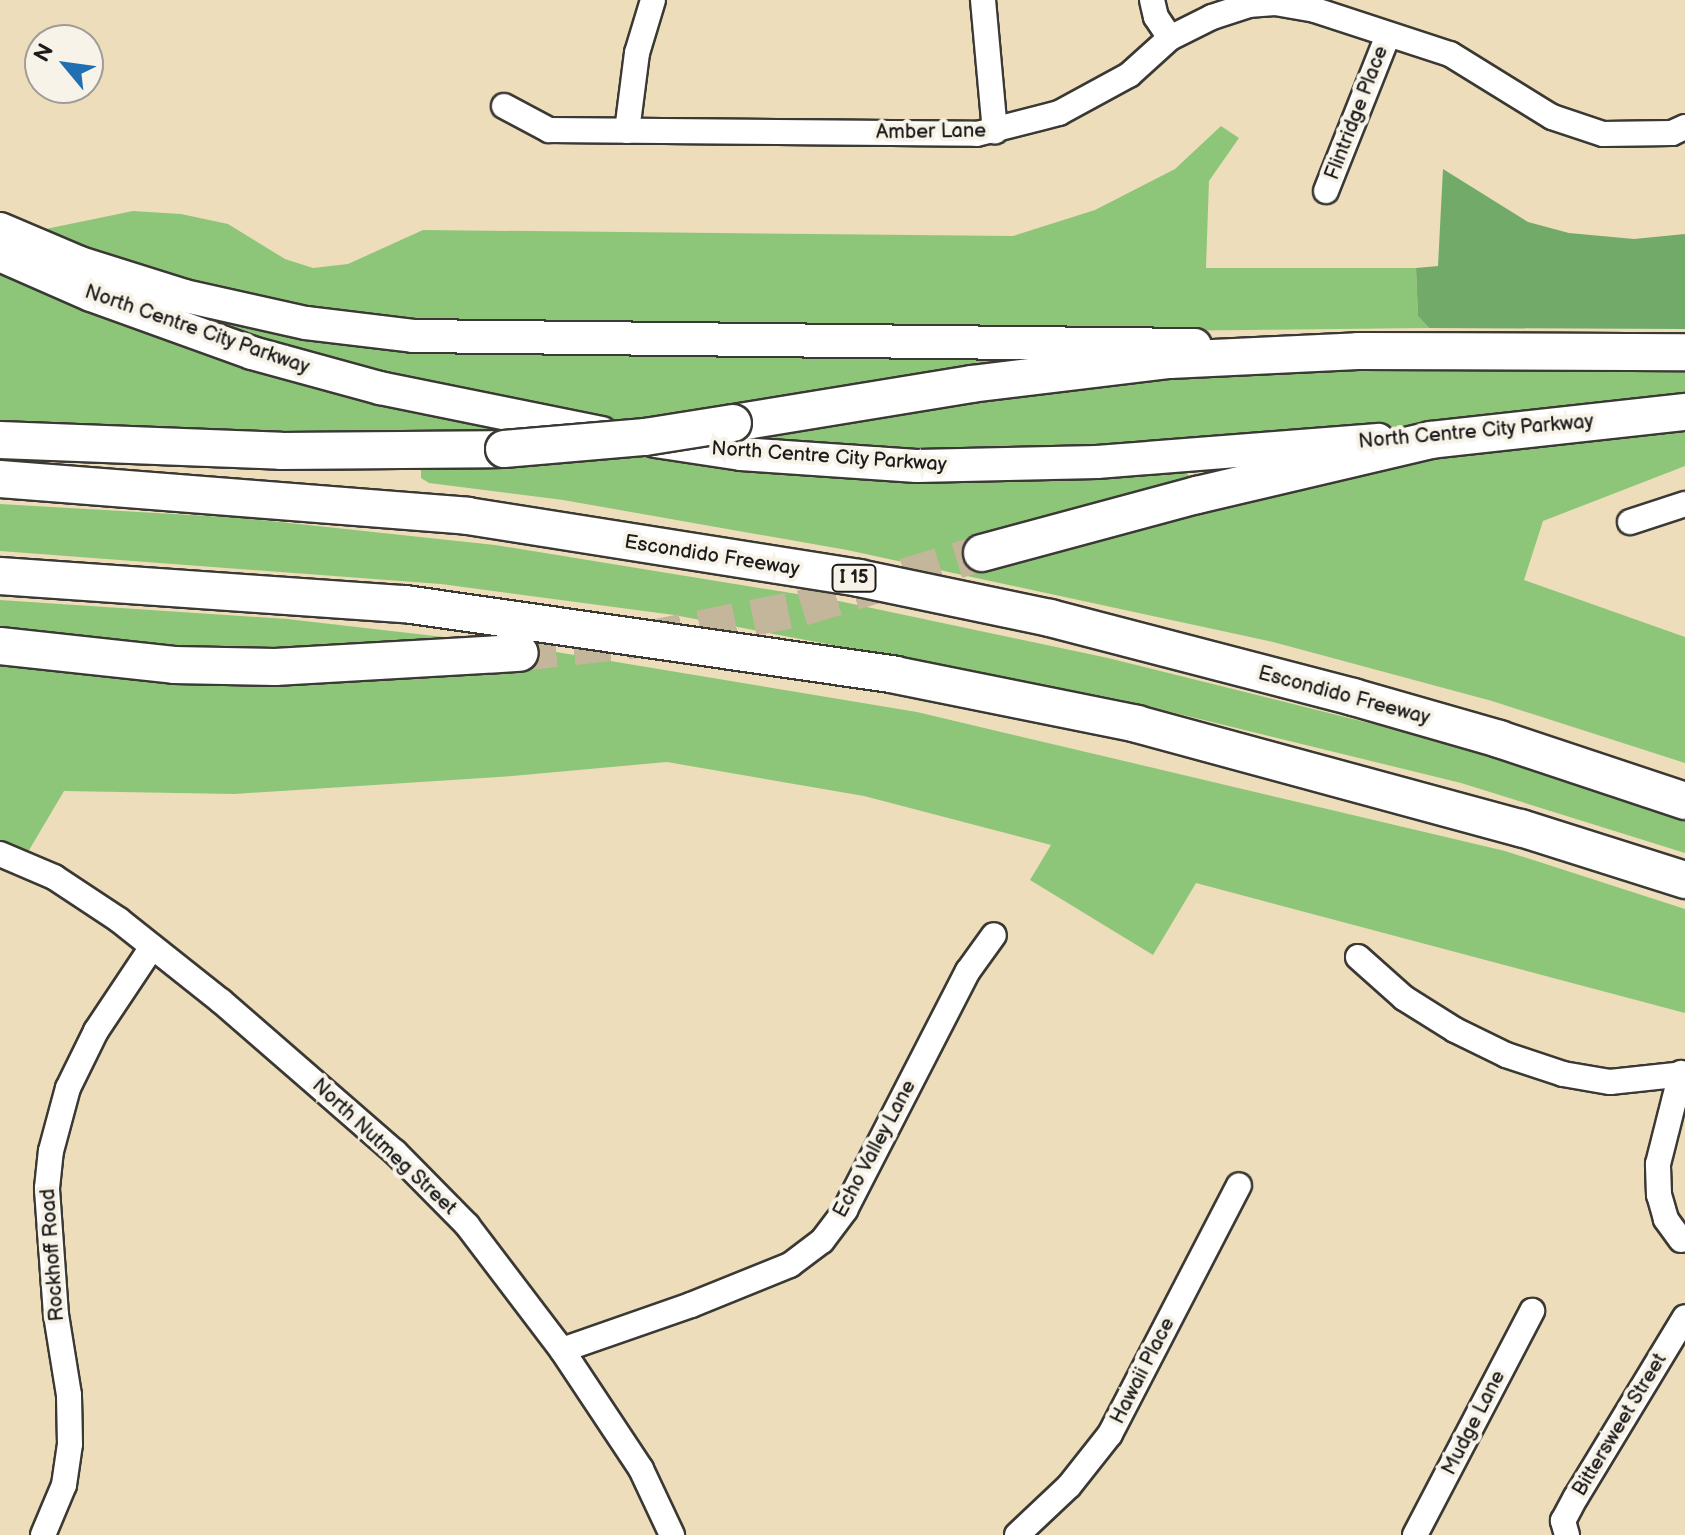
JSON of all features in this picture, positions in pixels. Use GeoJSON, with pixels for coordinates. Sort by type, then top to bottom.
{"type":"FeatureCollection","features":[{"type":"Feature","properties":{"kind":"highway","name":"North Centre City Parkway"},"geometry":{"type":"LineString","coordinates":[[1358,351],[1685,352]]}},
{"type":"Feature","properties":{"kind":"highway"},"geometry":{"type":"LineString","coordinates":[[0,440],[281,451],[504,449],[645,437],[1080,369],[1170,360],[1358,351]]}},
{"type":"Feature","properties":{"kind":"highway","name":"North Centre City Parkway"},"geometry":{"type":"LineString","coordinates":[[1431,440],[1685,412]]}},
{"type":"Feature","properties":{"kind":"highway"},"geometry":{"type":"LineString","coordinates":[[982,553],[1197,495],[1431,440]]}},
{"type":"Feature","properties":{"kind":"highway","name":"Escondido Freeway"},"geometry":{"type":"LineString","coordinates":[[0,479],[468,516],[859,578],[1050,618],[1353,697],[1499,739],[1685,801]]}},
{"type":"Feature","properties":{"kind":"highway"},"geometry":{"type":"LineString","coordinates":[[0,576],[405,604],[895,675],[1137,724],[1521,828],[1685,880]]}},
{"type":"Feature","properties":{"kind":"highway"},"geometry":{"type":"LineString","coordinates":[[0,646],[174,665],[275,667],[520,653]]}},
{"type":"Feature","properties":{"kind":"main road","name":"North Centre City Parkway"},"geometry":{"type":"LineString","coordinates":[[0,229],[80,263],[185,296],[306,323],[413,336],[1257,345],[1358,351]]}},
{"type":"Feature","properties":{"kind":"main road","name":"North Centre City Parkway"},"geometry":{"type":"LineString","coordinates":[[0,255],[91,295],[252,353],[380,388],[549,425],[741,454],[917,466],[979,466],[1097,462],[1400,439],[1431,440]]}},
{"type":"Feature","properties":{"kind":"street"},"geometry":{"type":"LineString","coordinates":[[627,131],[637,53],[653,0]]}},
{"type":"Feature","properties":{"kind":"street"},"geometry":{"type":"LineString","coordinates":[[983,0],[995,131]]}},
{"type":"Feature","properties":{"kind":"street"},"geometry":{"type":"LineString","coordinates":[[1152,0],[1156,17],[1170,38]]}},
{"type":"Feature","properties":{"kind":"street","name":"Amber Lane"},"geometry":{"type":"LineString","coordinates":[[504,106],[549,130],[977,134],[1059,113],[1129,75],[1170,38],[1248,5],[1275,3],[1315,10],[1450,54],[1552,117],[1603,134],[1672,133],[1685,127]]}},
{"type":"Feature","properties":{"kind":"street","name":"Flintridge Place"},"geometry":{"type":"LineString","coordinates":[[1326,191],[1388,35]]}},
{"type":"Feature","properties":{"kind":"street"},"geometry":{"type":"LineString","coordinates":[[1630,522],[1685,504]]}},
{"type":"Feature","properties":{"kind":"street","name":"North Nutmeg Street"},"geometry":{"type":"LineString","coordinates":[[0,854],[54,877],[119,920],[221,1001],[395,1152],[467,1225],[562,1350],[641,1469],[672,1535]]}},
{"type":"Feature","properties":{"kind":"street","name":"Echo Valley Lane"},"geometry":{"type":"LineString","coordinates":[[562,1350],[691,1305],[790,1265],[822,1241],[845,1210],[968,971],[994,935]]}},
{"type":"Feature","properties":{"kind":"street","name":"Rockhoff Road"},"geometry":{"type":"LineString","coordinates":[[43,1535],[64,1485],[70,1444],[69,1395],[56,1315],[47,1188],[51,1151],[68,1088],[96,1031],[152,947]]}},
{"type":"Feature","properties":{"kind":"street"},"geometry":{"type":"LineString","coordinates":[[1358,957],[1404,998],[1455,1030],[1506,1055],[1563,1074],[1610,1082],[1683,1074],[1658,1164],[1659,1195],[1666,1219],[1681,1240]]}},
{"type":"Feature","properties":{"kind":"street","name":"Hawaii Place"},"geometry":{"type":"LineString","coordinates":[[1017,1535],[1069,1486],[1110,1434],[1239,1185]]}},
{"type":"Feature","properties":{"kind":"street","name":"Mudge Lane"},"geometry":{"type":"LineString","coordinates":[[1415,1535],[1532,1311]]}},
{"type":"Feature","properties":{"kind":"street","name":"Bittersweet Street"},"geometry":{"type":"LineString","coordinates":[[1567,1535],[1563,1521],[1685,1317]]}},
{"type":"Feature","properties":{"kind":"green space"},"geometry":{"type":"Polygon","coordinates":[[[1221,126],[1239,138],[1209,181],[1206,268],[1416,268],[1418,316],[1429,328],[1146,331],[435,326],[250,299],[177,282],[36,231],[133,211],[181,214],[228,224],[285,259],[313,268],[348,264],[423,230],[1013,236],[1095,210],[1175,169],[1221,126]]]}},
{"type":"Feature","properties":{"kind":"green space"},"geometry":{"type":"Polygon","coordinates":[[[1443,169],[1528,222],[1569,233],[1634,239],[1685,234],[1685,329],[1429,328],[1418,316],[1416,268],[1438,266],[1443,169]]]}},
{"type":"Feature","properties":{"kind":"green space"},"geometry":{"type":"Polygon","coordinates":[[[0,272],[331,387],[1039,479],[1187,473],[1191,479],[1364,470],[1473,452],[1685,432],[1685,466],[1543,521],[1524,580],[1685,637],[1685,763],[1492,701],[1273,642],[847,550],[563,500],[429,483],[421,478],[421,467],[0,432],[0,272]]]}},
{"type":"Feature","properties":{"kind":"green space"},"geometry":{"type":"Polygon","coordinates":[[[125,287],[229,319],[1020,359],[1016,365],[1685,364],[1685,399],[1314,438],[1045,456],[784,447],[548,417],[227,333],[125,287]]]}},
{"type":"Feature","properties":{"kind":"green space"},"geometry":{"type":"Polygon","coordinates":[[[0,504],[243,518],[495,545],[834,600],[1108,658],[1401,731],[1543,772],[1685,819],[1685,853],[1461,783],[1118,699],[674,615],[441,584],[0,551],[0,504]]]}},
{"type":"Feature","properties":{"kind":"green space"},"geometry":{"type":"Polygon","coordinates":[[[0,600],[287,619],[496,643],[272,659],[0,639],[0,600]]]}},
{"type":"Feature","properties":{"kind":"green space"},"geometry":{"type":"Polygon","coordinates":[[[514,645],[917,712],[1505,851],[1685,909],[1685,1013],[1196,883],[1153,955],[1030,880],[1051,845],[864,796],[667,762],[512,776],[234,794],[64,791],[25,857],[0,846],[0,662],[288,682],[473,673],[514,645]]]}},
{"type":"Feature","properties":{"kind":"tunnel"},"geometry":{"type":"LineString","coordinates":[[520,653],[647,639],[802,608],[982,553]]}}]}
